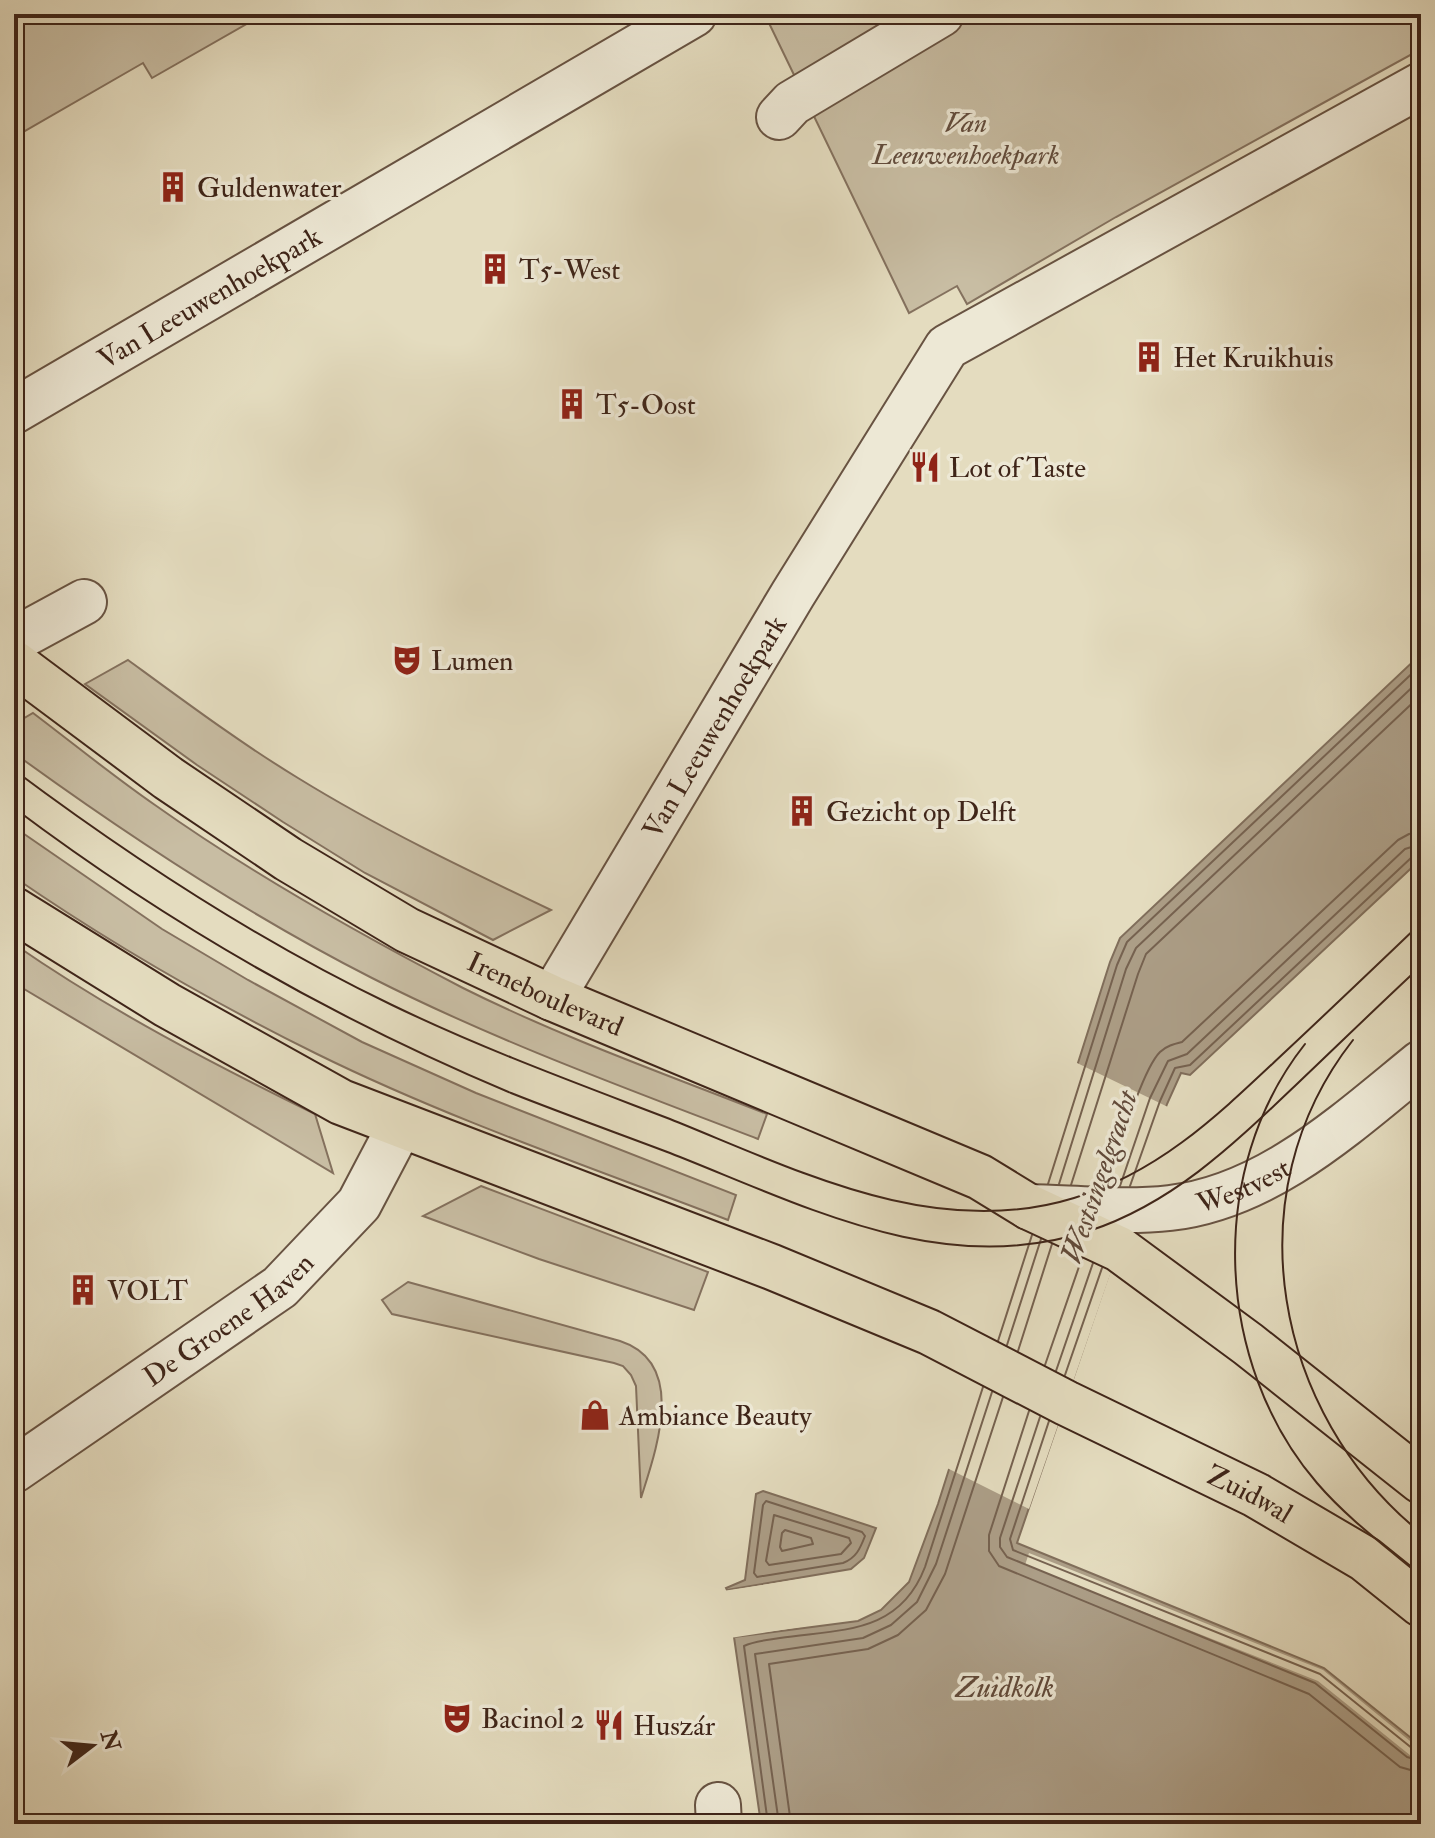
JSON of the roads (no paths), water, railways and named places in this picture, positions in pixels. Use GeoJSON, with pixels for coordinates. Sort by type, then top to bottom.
{"type":"FeatureCollection","features":[{"type":"Feature","properties":{"kind":"main road","name":"Ireneboulevard"},"geometry":{"type":"LineString","coordinates":[[14,663],[168,778],[288,859],[407,930],[552,998],[980,1177],[1029,1207],[1125,1230]]}},
{"type":"Feature","properties":{"kind":"main road"},"geometry":{"type":"LineString","coordinates":[[14,910],[180,1012],[341,1102],[400,1126]]}},
{"type":"Feature","properties":{"kind":"main road","name":"Zuidwal"},"geometry":{"type":"LineString","coordinates":[[400,1126],[772,1267],[929,1332],[1066,1403],[1256,1495],[1365,1559],[1421,1604]]}},
{"type":"Feature","properties":{"kind":"main road"},"geometry":{"type":"LineString","coordinates":[[1125,1230],[1248,1344],[1421,1481]]}},
{"type":"Feature","properties":{"kind":"street","name":"Van Leeuwenhoekpark"},"geometry":{"type":"LineString","coordinates":[[14,411],[694,14]]}},
{"type":"Feature","properties":{"kind":"street"},"geometry":{"type":"LineString","coordinates":[[779,117],[792,103],[941,14]]}},
{"type":"Feature","properties":{"kind":"street","name":"Van Leeuwenhoekpark"},"geometry":{"type":"LineString","coordinates":[[552,998],[777,620],[947,347],[1421,85]]}},
{"type":"Feature","properties":{"kind":"street"},"geometry":{"type":"LineString","coordinates":[[14,640],[84,602]]}},
{"type":"Feature","properties":{"kind":"street","name":"Westvest"},"geometry":{"type":"LineString","coordinates":[[1125,1230],[1167,1208],[1199,1203],[1269,1177],[1421,1063]]}},
{"type":"Feature","properties":{"kind":"street","name":"De Groene Haven"},"geometry":{"type":"LineString","coordinates":[[14,1470],[280,1287],[359,1204],[400,1126]]}},
{"type":"Feature","properties":{"kind":"water"},"geometry":{"type":"Polygon","coordinates":[[[1421,654],[1421,859],[1190,1075],[1181,1073],[1167,1104],[1017,1543],[1324,1668],[1421,1746],[1421,1824],[761,1824],[734,1637],[858,1621],[881,1610],[909,1582],[938,1504],[1120,938],[1421,654]]]}},
{"type":"Feature","properties":{"kind":"water"},"geometry":{"type":"Polygon","coordinates":[[[763,1491],[876,1528],[864,1558],[851,1569],[727,1590],[745,1580],[756,1494],[763,1491]]]}},
{"type":"Feature","properties":{"kind":"tram line"},"geometry":{"type":"LineString","coordinates":[[14,770],[197,897],[293,954],[426,1021],[817,1178],[867,1194],[918,1205],[970,1211],[1022,1209],[1074,1198],[1135,1173],[1162,1156],[1213,1118],[1421,923]]}},
{"type":"Feature","properties":{"kind":"tram line"},"geometry":{"type":"LineString","coordinates":[[14,808],[131,891],[254,966],[316,1001],[445,1064],[511,1093],[823,1214],[875,1230],[927,1241],[980,1247],[1034,1244],[1089,1231],[1120,1219],[1176,1188],[1227,1149],[1421,966]]}},
{"type":"Feature","properties":{"kind":"tram line"},"geometry":{"type":"LineString","coordinates":[[1353,1040],[1315,1101],[1292,1165],[1283,1232],[1286,1300],[1303,1365],[1331,1427],[1371,1484],[1421,1533]]}},
{"type":"Feature","properties":{"kind":"tram line"},"geometry":{"type":"LineString","coordinates":[[1305,1044],[1273,1094],[1251,1148],[1238,1206],[1235,1265],[1242,1324],[1258,1381],[1283,1435],[1317,1483],[1354,1520],[1421,1576]]}},
{"type":"Feature","properties":{"kind":"place","name":"Guldenwater"},"geometry":{"type":"Point","coordinates":[173,187]}},
{"type":"Feature","properties":{"kind":"place","name":"T5-West"},"geometry":{"type":"Point","coordinates":[495,269]}},
{"type":"Feature","properties":{"kind":"place","name":"Het Kruikhuis"},"geometry":{"type":"Point","coordinates":[1149,357]}},
{"type":"Feature","properties":{"kind":"place","name":"T5-Oost"},"geometry":{"type":"Point","coordinates":[572,404]}},
{"type":"Feature","properties":{"kind":"place","name":"Lot of Taste"},"geometry":{"type":"Point","coordinates":[925,467]}},
{"type":"Feature","properties":{"kind":"place","name":"Lumen"},"geometry":{"type":"Point","coordinates":[407,660]}},
{"type":"Feature","properties":{"kind":"place","name":"Gezicht op Delft"},"geometry":{"type":"Point","coordinates":[802,811]}},
{"type":"Feature","properties":{"kind":"place","name":"VOLT"},"geometry":{"type":"Point","coordinates":[83,1290]}},
{"type":"Feature","properties":{"kind":"place","name":"Ambiance Beauty"},"geometry":{"type":"Point","coordinates":[595,1415]}},
{"type":"Feature","properties":{"kind":"place","name":"Bacinol 2"},"geometry":{"type":"Point","coordinates":[457,1718]}},
{"type":"Feature","properties":{"kind":"place","name":"Huszár"},"geometry":{"type":"Point","coordinates":[609,1725]}},
{"type":"Feature","properties":{"kind":"water label","name":"Westsingelgracht"},"geometry":{"type":"Point","coordinates":[1099,1177]}},
{"type":"Feature","properties":{"kind":"water label","name":"Zuidkolk"},"geometry":{"type":"Point","coordinates":[1005,1687]}}]}
